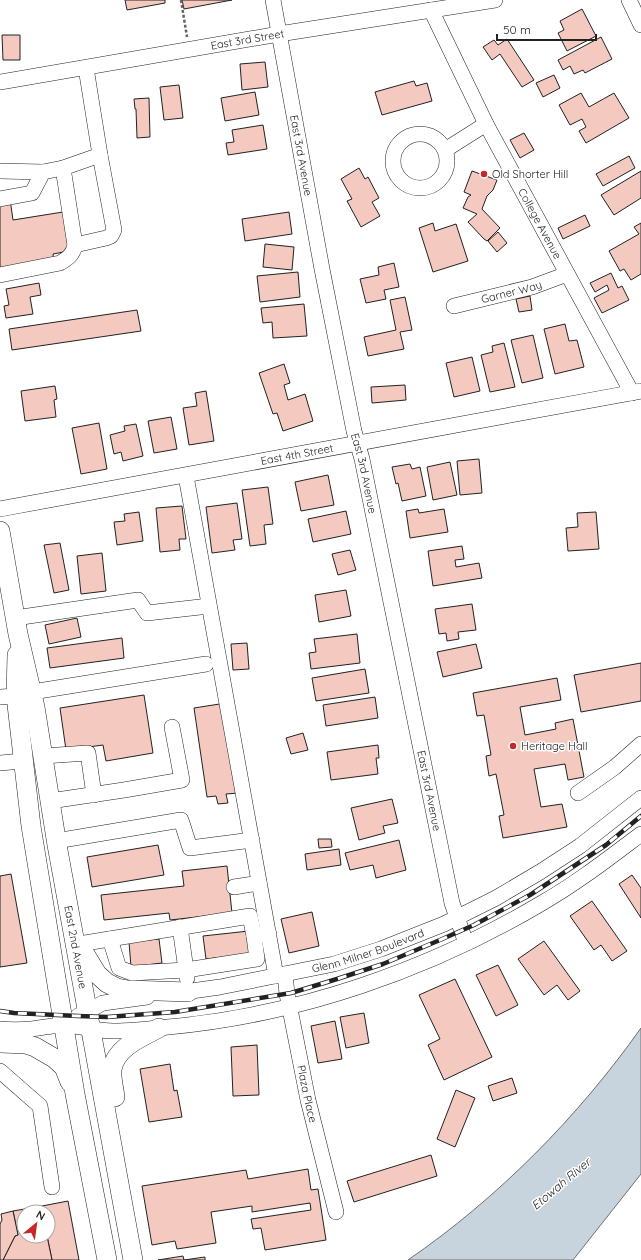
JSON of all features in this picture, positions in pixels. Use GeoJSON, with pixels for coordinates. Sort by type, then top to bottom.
{"type":"FeatureCollection","features":[{"type":"Feature","properties":{"kind":"main road","name":"East 2nd Avenue"},"geometry":{"type":"LineString","coordinates":[[0,531],[16,626],[16,695],[22,760],[33,840],[76,1094],[107,1260]]}},
{"type":"Feature","properties":{"kind":"main road","name":"East 2nd Avenue"},"geometry":{"type":"LineString","coordinates":[[16,695],[43,756],[56,841],[76,939],[89,1020],[133,1260]]}},
{"type":"Feature","properties":{"kind":"main road"},"geometry":{"type":"LineString","coordinates":[[76,939],[97,974],[107,983],[117,988],[128,990],[188,992]]}},
{"type":"Feature","properties":{"kind":"main road"},"geometry":{"type":"LineString","coordinates":[[113,1147],[119,1130],[112,1075],[114,1063],[123,1049],[159,1028]]}},
{"type":"Feature","properties":{"kind":"main road"},"geometry":{"type":"LineString","coordinates":[[0,1043],[26,1044],[46,1053],[64,1068],[76,1094]]}},
{"type":"Feature","properties":{"kind":"street","name":"East 3rd Avenue"},"geometry":{"type":"LineString","coordinates":[[273,0],[322,269],[362,458],[452,903],[466,943]]}},
{"type":"Feature","properties":{"kind":"street","name":"East 3rd Street"},"geometry":{"type":"LineString","coordinates":[[0,82],[279,34],[495,0]]}},
{"type":"Feature","properties":{"kind":"street"},"geometry":{"type":"LineString","coordinates":[[629,0],[641,25]]}},
{"type":"Feature","properties":{"kind":"street","name":"College Avenue"},"geometry":{"type":"LineString","coordinates":[[431,10],[486,124],[567,274],[637,392]]}},
{"type":"Feature","properties":{"kind":"street"},"geometry":{"type":"LineString","coordinates":[[75,245],[106,238],[111,236],[114,230],[86,68]]}},
{"type":"Feature","properties":{"kind":"street"},"geometry":{"type":"LineString","coordinates":[[445,150],[486,124]]}},
{"type":"Feature","properties":{"kind":"street"},"geometry":{"type":"LineString","coordinates":[[0,171],[43,172],[63,168],[100,155]]}},
{"type":"Feature","properties":{"kind":"street"},"geometry":{"type":"LineString","coordinates":[[0,275],[60,263],[73,253],[75,245],[63,168]]}},
{"type":"Feature","properties":{"kind":"street"},"geometry":{"type":"LineString","coordinates":[[0,199],[32,193],[43,172]]}},
{"type":"Feature","properties":{"kind":"street","name":"Garner Way"},"geometry":{"type":"LineString","coordinates":[[454,306],[532,287],[567,274]]}},
{"type":"Feature","properties":{"kind":"street","name":"East 4th Street"},"geometry":{"type":"LineString","coordinates":[[0,510],[637,392]]}},
{"type":"Feature","properties":{"kind":"street"},"geometry":{"type":"LineString","coordinates":[[110,939],[119,968],[132,973],[186,970],[257,959],[262,935],[259,883],[252,840],[186,476]]}},
{"type":"Feature","properties":{"kind":"street"},"geometry":{"type":"LineString","coordinates":[[16,626],[138,600],[147,613],[209,606]]}},
{"type":"Feature","properties":{"kind":"street"},"geometry":{"type":"LineString","coordinates":[[16,695],[206,664]]}},
{"type":"Feature","properties":{"kind":"street"},"geometry":{"type":"LineString","coordinates":[[50,801],[182,780],[172,727]]}},
{"type":"Feature","properties":{"kind":"street"},"geometry":{"type":"LineString","coordinates":[[578,793],[615,767],[641,744]]}},
{"type":"Feature","properties":{"kind":"street"},"geometry":{"type":"LineString","coordinates":[[43,756],[88,752],[94,795]]}},
{"type":"Feature","properties":{"kind":"street"},"geometry":{"type":"LineString","coordinates":[[0,763],[22,760]]}},
{"type":"Feature","properties":{"kind":"street","name":"Glenn Milner Boulevard"},"geometry":{"type":"LineString","coordinates":[[0,1029],[30,1029],[89,1020],[103,1003],[188,992],[280,975],[334,964],[361,955],[444,924],[496,898],[580,846],[641,798]]}},
{"type":"Feature","properties":{"kind":"street"},"geometry":{"type":"LineString","coordinates":[[56,841],[181,820],[190,848],[252,840]]}},
{"type":"Feature","properties":{"kind":"street"},"geometry":{"type":"LineString","coordinates":[[89,1020],[112,1031],[159,1028],[223,1021],[332,995],[373,982],[437,957],[501,926],[544,902],[612,856],[641,834]]}},
{"type":"Feature","properties":{"kind":"street"},"geometry":{"type":"LineString","coordinates":[[234,887],[259,883]]}},
{"type":"Feature","properties":{"kind":"street"},"geometry":{"type":"LineString","coordinates":[[76,939],[110,939],[250,916],[262,935]]}},
{"type":"Feature","properties":{"kind":"street"},"geometry":{"type":"LineString","coordinates":[[180,927],[188,992]]}},
{"type":"Feature","properties":{"kind":"street","name":"Plaza Place"},"geometry":{"type":"LineString","coordinates":[[262,935],[280,975],[289,1006],[308,1100],[336,1212]]}},
{"type":"Feature","properties":{"kind":"street"},"geometry":{"type":"LineString","coordinates":[[0,1071],[40,1106],[52,1187]]}},
{"type":"Feature","properties":{"kind":"path"},"geometry":{"type":"LineString","coordinates":[[180,0],[189,50]]}},
{"type":"Feature","properties":{"kind":"water","name":"Etowah River"},"geometry":{"type":"Polygon","coordinates":[[[641,1028],[641,1174],[573,1260],[408,1260],[474,1210],[535,1154],[591,1093],[641,1028]]]}},
{"type":"Feature","properties":{"kind":"building"},"geometry":{"type":"Polygon","coordinates":[[[125,0],[165,0],[165,3],[127,10],[125,0]]]}},
{"type":"Feature","properties":{"kind":"building"},"geometry":{"type":"Polygon","coordinates":[[[182,0],[232,0],[184,9],[182,0]]]}},
{"type":"Feature","properties":{"kind":"building"},"geometry":{"type":"Polygon","coordinates":[[[582,9],[596,36],[567,51],[558,33],[564,30],[560,21],[582,9]]]}},
{"type":"Feature","properties":{"kind":"building"},"geometry":{"type":"Polygon","coordinates":[[[2,35],[20,35],[20,60],[3,60],[2,35]]]}},
{"type":"Feature","properties":{"kind":"building"},"geometry":{"type":"Polygon","coordinates":[[[601,37],[612,59],[585,73],[583,70],[574,74],[570,66],[563,70],[558,60],[601,37]]]}},
{"type":"Feature","properties":{"kind":"building"},"geometry":{"type":"Polygon","coordinates":[[[507,39],[534,80],[522,87],[500,54],[492,60],[483,47],[494,40],[498,45],[507,39]]]}},
{"type":"Feature","properties":{"kind":"building"},"geometry":{"type":"Polygon","coordinates":[[[265,62],[268,87],[242,90],[240,64],[265,62]]]}},
{"type":"Feature","properties":{"kind":"building"},"geometry":{"type":"Polygon","coordinates":[[[554,75],[560,88],[543,97],[536,83],[554,75]]]}},
{"type":"Feature","properties":{"kind":"building"},"geometry":{"type":"Polygon","coordinates":[[[414,81],[416,86],[427,83],[432,101],[382,115],[375,92],[414,81]]]}},
{"type":"Feature","properties":{"kind":"building"},"geometry":{"type":"Polygon","coordinates":[[[179,85],[183,118],[164,120],[160,87],[179,85]]]}},
{"type":"Feature","properties":{"kind":"building"},"geometry":{"type":"Polygon","coordinates":[[[255,92],[259,115],[225,121],[221,98],[255,92]]]}},
{"type":"Feature","properties":{"kind":"building"},"geometry":{"type":"Polygon","coordinates":[[[581,93],[589,107],[614,93],[629,118],[586,143],[579,131],[586,127],[582,119],[570,125],[559,105],[581,93]]]}},
{"type":"Feature","properties":{"kind":"building"},"geometry":{"type":"Polygon","coordinates":[[[149,98],[150,137],[137,138],[136,109],[134,99],[149,98]]]}},
{"type":"Feature","properties":{"kind":"building"},"geometry":{"type":"Polygon","coordinates":[[[263,125],[267,149],[228,155],[226,143],[234,142],[232,130],[263,125]]]}},
{"type":"Feature","properties":{"kind":"building"},"geometry":{"type":"Polygon","coordinates":[[[524,133],[534,150],[520,158],[510,140],[524,133]]]}},
{"type":"Feature","properties":{"kind":"building"},"geometry":{"type":"Polygon","coordinates":[[[629,156],[635,168],[603,186],[596,174],[629,156]]]}},
{"type":"Feature","properties":{"kind":"building"},"geometry":{"type":"Polygon","coordinates":[[[359,168],[365,179],[368,177],[379,198],[372,202],[380,216],[361,227],[347,201],[352,199],[341,179],[359,168]]]}},
{"type":"Feature","properties":{"kind":"building"},"geometry":{"type":"Polygon","coordinates":[[[472,171],[497,180],[493,190],[487,196],[482,209],[500,228],[487,241],[468,222],[477,214],[463,208],[468,197],[471,195],[464,192],[472,171]]]}},
{"type":"Feature","properties":{"kind":"building"},"geometry":{"type":"Polygon","coordinates":[[[641,171],[641,198],[614,215],[601,195],[641,171]]]}},
{"type":"Feature","properties":{"kind":"building"},"geometry":{"type":"Polygon","coordinates":[[[10,199],[13,220],[63,212],[69,251],[53,254],[54,262],[0,270],[0,201],[10,199]]]}},
{"type":"Feature","properties":{"kind":"building"},"geometry":{"type":"Polygon","coordinates":[[[289,212],[292,234],[245,241],[242,219],[289,212]]]}},
{"type":"Feature","properties":{"kind":"building"},"geometry":{"type":"Polygon","coordinates":[[[585,215],[590,226],[563,239],[558,228],[585,215]]]}},
{"type":"Feature","properties":{"kind":"building"},"geometry":{"type":"Polygon","coordinates":[[[433,223],[435,231],[456,224],[468,261],[433,272],[419,228],[433,223]]]}},
{"type":"Feature","properties":{"kind":"building"},"geometry":{"type":"Polygon","coordinates":[[[641,223],[641,274],[631,280],[624,269],[620,271],[609,251],[639,234],[634,227],[641,223]]]}},
{"type":"Feature","properties":{"kind":"building"},"geometry":{"type":"Polygon","coordinates":[[[498,232],[507,243],[497,252],[488,241],[498,232]]]}},
{"type":"Feature","properties":{"kind":"building"},"geometry":{"type":"Polygon","coordinates":[[[265,244],[294,247],[292,270],[263,267],[265,244]]]}},
{"type":"Feature","properties":{"kind":"building"},"geometry":{"type":"Polygon","coordinates":[[[394,263],[399,287],[384,290],[386,299],[366,303],[360,279],[379,275],[378,267],[394,263]]]}},
{"type":"Feature","properties":{"kind":"building"},"geometry":{"type":"Polygon","coordinates":[[[298,272],[300,297],[260,302],[257,276],[298,272]]]}},
{"type":"Feature","properties":{"kind":"building"},"geometry":{"type":"Polygon","coordinates":[[[611,273],[618,288],[622,286],[629,300],[602,313],[594,298],[609,290],[607,285],[595,292],[590,283],[611,273]]]}},
{"type":"Feature","properties":{"kind":"building"},"geometry":{"type":"Polygon","coordinates":[[[39,283],[41,295],[30,297],[33,314],[6,318],[4,306],[9,305],[6,289],[39,283]]]}},
{"type":"Feature","properties":{"kind":"building"},"geometry":{"type":"Polygon","coordinates":[[[530,296],[532,310],[519,312],[516,299],[530,296]]]}},
{"type":"Feature","properties":{"kind":"building"},"geometry":{"type":"Polygon","coordinates":[[[405,297],[412,330],[400,332],[404,349],[368,356],[364,337],[396,330],[390,300],[405,297]]]}},
{"type":"Feature","properties":{"kind":"building"},"geometry":{"type":"Polygon","coordinates":[[[304,304],[307,336],[273,338],[272,322],[263,323],[261,308],[304,304]]]}},
{"type":"Feature","properties":{"kind":"building"},"geometry":{"type":"Polygon","coordinates":[[[137,310],[141,331],[12,350],[9,329],[137,310]]]}},
{"type":"Feature","properties":{"kind":"building"},"geometry":{"type":"Polygon","coordinates":[[[565,324],[569,341],[577,340],[584,367],[555,374],[544,329],[565,324]]]}},
{"type":"Feature","properties":{"kind":"building"},"geometry":{"type":"Polygon","coordinates":[[[533,335],[543,378],[522,383],[511,340],[533,335]]]}},
{"type":"Feature","properties":{"kind":"building"},"geometry":{"type":"Polygon","coordinates":[[[504,343],[515,387],[490,392],[481,355],[493,352],[492,346],[504,343]]]}},
{"type":"Feature","properties":{"kind":"building"},"geometry":{"type":"Polygon","coordinates":[[[472,357],[480,391],[454,397],[446,363],[472,357]]]}},
{"type":"Feature","properties":{"kind":"building"},"geometry":{"type":"Polygon","coordinates":[[[284,364],[290,383],[284,385],[288,400],[305,394],[313,421],[283,431],[277,413],[273,414],[259,373],[284,364]]]}},
{"type":"Feature","properties":{"kind":"building"},"geometry":{"type":"Polygon","coordinates":[[[405,385],[406,400],[372,403],[371,387],[405,385]]]}},
{"type":"Feature","properties":{"kind":"building"},"geometry":{"type":"Polygon","coordinates":[[[55,386],[57,399],[54,400],[56,417],[25,421],[21,391],[55,386]]]}},
{"type":"Feature","properties":{"kind":"building"},"geometry":{"type":"Polygon","coordinates":[[[206,391],[214,441],[189,445],[183,408],[197,406],[195,393],[206,391]]]}},
{"type":"Feature","properties":{"kind":"building"},"geometry":{"type":"Polygon","coordinates":[[[171,417],[177,449],[154,453],[148,421],[171,417]]]}},
{"type":"Feature","properties":{"kind":"building"},"geometry":{"type":"Polygon","coordinates":[[[99,423],[107,469],[81,474],[72,428],[99,423]]]}},
{"type":"Feature","properties":{"kind":"building"},"geometry":{"type":"Polygon","coordinates":[[[136,424],[143,456],[123,461],[121,452],[114,454],[110,435],[125,431],[124,426],[136,424]]]}},
{"type":"Feature","properties":{"kind":"building"},"geometry":{"type":"Polygon","coordinates":[[[479,459],[482,493],[460,495],[457,461],[479,459]]]}},
{"type":"Feature","properties":{"kind":"building"},"geometry":{"type":"Polygon","coordinates":[[[450,462],[457,495],[433,500],[427,467],[450,462]]]}},
{"type":"Feature","properties":{"kind":"building"},"geometry":{"type":"Polygon","coordinates":[[[410,464],[412,469],[420,467],[426,496],[402,501],[398,483],[396,484],[392,467],[410,464]]]}},
{"type":"Feature","properties":{"kind":"building"},"geometry":{"type":"Polygon","coordinates":[[[328,475],[334,505],[301,511],[295,482],[328,475]]]}},
{"type":"Feature","properties":{"kind":"building"},"geometry":{"type":"Polygon","coordinates":[[[268,487],[273,524],[264,525],[266,544],[250,546],[242,490],[268,487]]]}},
{"type":"Feature","properties":{"kind":"building"},"geometry":{"type":"Polygon","coordinates":[[[237,503],[242,539],[233,540],[235,550],[212,553],[206,507],[237,503]]]}},
{"type":"Feature","properties":{"kind":"building"},"geometry":{"type":"Polygon","coordinates":[[[182,506],[186,539],[179,539],[180,550],[160,552],[156,508],[182,506]]]}},
{"type":"Feature","properties":{"kind":"building"},"geometry":{"type":"Polygon","coordinates":[[[418,509],[419,513],[444,509],[448,532],[410,538],[406,511],[418,509]]]}},
{"type":"Feature","properties":{"kind":"building"},"geometry":{"type":"Polygon","coordinates":[[[346,511],[351,534],[313,542],[308,519],[346,511]]]}},
{"type":"Feature","properties":{"kind":"building"},"geometry":{"type":"Polygon","coordinates":[[[139,512],[143,541],[117,545],[114,522],[125,521],[124,514],[139,512]]]}},
{"type":"Feature","properties":{"kind":"building"},"geometry":{"type":"Polygon","coordinates":[[[596,512],[599,549],[568,551],[566,528],[578,527],[577,513],[596,512]]]}},
{"type":"Feature","properties":{"kind":"building"},"geometry":{"type":"Polygon","coordinates":[[[60,543],[69,590],[54,593],[44,545],[60,543]]]}},
{"type":"Feature","properties":{"kind":"building"},"geometry":{"type":"Polygon","coordinates":[[[462,546],[464,559],[455,560],[456,567],[479,563],[482,578],[433,586],[428,551],[462,546]]]}},
{"type":"Feature","properties":{"kind":"building"},"geometry":{"type":"Polygon","coordinates":[[[350,550],[356,570],[338,575],[332,554],[350,550]]]}},
{"type":"Feature","properties":{"kind":"building"},"geometry":{"type":"Polygon","coordinates":[[[102,553],[106,591],[81,594],[77,556],[102,553]]]}},
{"type":"Feature","properties":{"kind":"building"},"geometry":{"type":"Polygon","coordinates":[[[346,590],[351,616],[319,622],[315,595],[346,590]]]}},
{"type":"Feature","properties":{"kind":"building"},"geometry":{"type":"Polygon","coordinates":[[[472,604],[476,630],[458,632],[459,639],[447,641],[446,633],[439,634],[435,609],[472,604]]]}},
{"type":"Feature","properties":{"kind":"building"},"geometry":{"type":"Polygon","coordinates":[[[77,618],[81,637],[49,644],[45,625],[77,618]]]}},
{"type":"Feature","properties":{"kind":"building"},"geometry":{"type":"Polygon","coordinates":[[[357,634],[360,663],[311,669],[309,653],[316,652],[314,639],[357,634]]]}},
{"type":"Feature","properties":{"kind":"building"},"geometry":{"type":"Polygon","coordinates":[[[122,638],[124,658],[50,668],[47,648],[122,638]]]}},
{"type":"Feature","properties":{"kind":"building"},"geometry":{"type":"Polygon","coordinates":[[[247,643],[249,669],[233,670],[231,644],[247,643]]]}},
{"type":"Feature","properties":{"kind":"building"},"geometry":{"type":"Polygon","coordinates":[[[476,644],[482,668],[443,677],[437,652],[476,644]]]}},
{"type":"Feature","properties":{"kind":"building"},"geometry":{"type":"Polygon","coordinates":[[[641,663],[641,701],[581,712],[574,675],[641,663]]]}},
{"type":"Feature","properties":{"kind":"building"},"geometry":{"type":"Polygon","coordinates":[[[365,669],[369,693],[316,701],[312,678],[365,669]]]}},
{"type":"Feature","properties":{"kind":"building"},"geometry":{"type":"Polygon","coordinates":[[[557,678],[561,700],[520,707],[525,735],[556,729],[555,723],[573,719],[584,777],[568,780],[565,764],[534,769],[541,807],[562,804],[567,827],[503,838],[499,816],[504,815],[496,774],[489,776],[486,756],[491,755],[484,715],[477,716],[473,693],[557,678]]]}},
{"type":"Feature","properties":{"kind":"building"},"geometry":{"type":"Polygon","coordinates":[[[144,695],[153,753],[106,761],[103,745],[66,750],[60,708],[144,695]]]}},
{"type":"Feature","properties":{"kind":"building"},"geometry":{"type":"Polygon","coordinates":[[[375,697],[378,718],[326,726],[323,705],[375,697]]]}},
{"type":"Feature","properties":{"kind":"building"},"geometry":{"type":"Polygon","coordinates":[[[226,703],[239,793],[226,794],[228,803],[218,804],[216,796],[207,797],[194,708],[226,703]]]}},
{"type":"Feature","properties":{"kind":"building"},"geometry":{"type":"Polygon","coordinates":[[[303,733],[308,750],[291,754],[286,738],[303,733]]]}},
{"type":"Feature","properties":{"kind":"building"},"geometry":{"type":"Polygon","coordinates":[[[378,745],[379,758],[376,758],[378,774],[331,780],[327,752],[378,745]]]}},
{"type":"Feature","properties":{"kind":"building"},"geometry":{"type":"Polygon","coordinates":[[[392,799],[398,823],[383,826],[385,833],[359,840],[351,808],[392,799]]]}},
{"type":"Feature","properties":{"kind":"building"},"geometry":{"type":"Polygon","coordinates":[[[318,839],[331,839],[332,847],[319,848],[318,839]]]}},
{"type":"Feature","properties":{"kind":"building"},"geometry":{"type":"Polygon","coordinates":[[[399,840],[406,870],[376,878],[373,865],[350,870],[345,853],[399,840]]]}},
{"type":"Feature","properties":{"kind":"building"},"geometry":{"type":"Polygon","coordinates":[[[158,845],[164,875],[92,887],[87,857],[158,845]]]}},
{"type":"Feature","properties":{"kind":"building"},"geometry":{"type":"Polygon","coordinates":[[[339,849],[341,865],[307,870],[305,854],[339,849]]]}},
{"type":"Feature","properties":{"kind":"building"},"geometry":{"type":"Polygon","coordinates":[[[227,866],[232,913],[170,920],[169,913],[104,920],[101,895],[184,886],[182,871],[227,866]]]}},
{"type":"Feature","properties":{"kind":"building"},"geometry":{"type":"Polygon","coordinates":[[[11,874],[27,963],[0,967],[0,876],[11,874]]]}},
{"type":"Feature","properties":{"kind":"building"},"geometry":{"type":"Polygon","coordinates":[[[632,875],[641,888],[641,918],[619,884],[632,875]]]}},
{"type":"Feature","properties":{"kind":"building"},"geometry":{"type":"Polygon","coordinates":[[[592,901],[627,951],[612,961],[601,945],[594,950],[570,916],[592,901]]]}},
{"type":"Feature","properties":{"kind":"building"},"geometry":{"type":"Polygon","coordinates":[[[312,912],[319,946],[289,953],[281,919],[312,912]]]}},
{"type":"Feature","properties":{"kind":"building"},"geometry":{"type":"Polygon","coordinates":[[[249,931],[252,954],[206,959],[203,936],[249,931]]]}},
{"type":"Feature","properties":{"kind":"building"},"geometry":{"type":"Polygon","coordinates":[[[159,939],[162,963],[131,967],[129,942],[159,939]]]}},
{"type":"Feature","properties":{"kind":"building"},"geometry":{"type":"Polygon","coordinates":[[[544,941],[580,991],[568,1000],[557,985],[544,995],[518,959],[544,941]]]}},
{"type":"Feature","properties":{"kind":"building"},"geometry":{"type":"Polygon","coordinates":[[[498,965],[518,1005],[496,1016],[476,975],[498,965]]]}},
{"type":"Feature","properties":{"kind":"building"},"geometry":{"type":"Polygon","coordinates":[[[455,979],[492,1057],[444,1080],[428,1045],[440,1039],[419,995],[455,979]]]}},
{"type":"Feature","properties":{"kind":"building"},"geometry":{"type":"Polygon","coordinates":[[[364,1013],[369,1043],[346,1048],[340,1017],[364,1013]]]}},
{"type":"Feature","properties":{"kind":"building"},"geometry":{"type":"Polygon","coordinates":[[[335,1021],[342,1059],[318,1063],[311,1026],[335,1021]]]}},
{"type":"Feature","properties":{"kind":"building"},"geometry":{"type":"Polygon","coordinates":[[[257,1045],[259,1095],[233,1096],[231,1047],[257,1045]]]}},
{"type":"Feature","properties":{"kind":"building"},"geometry":{"type":"Polygon","coordinates":[[[170,1064],[174,1091],[177,1090],[182,1117],[149,1122],[140,1069],[170,1064]]]}},
{"type":"Feature","properties":{"kind":"building"},"geometry":{"type":"Polygon","coordinates":[[[512,1078],[517,1093],[493,1101],[488,1086],[512,1078]]]}},
{"type":"Feature","properties":{"kind":"building"},"geometry":{"type":"Polygon","coordinates":[[[456,1090],[475,1098],[455,1147],[437,1139],[456,1090]]]}},
{"type":"Feature","properties":{"kind":"building"},"geometry":{"type":"Polygon","coordinates":[[[431,1155],[437,1176],[354,1202],[347,1181],[431,1155]]]}},
{"type":"Feature","properties":{"kind":"building"},"geometry":{"type":"Polygon","coordinates":[[[308,1169],[311,1190],[318,1189],[326,1240],[265,1250],[261,1228],[253,1229],[251,1219],[311,1210],[310,1203],[252,1212],[252,1206],[211,1212],[216,1243],[177,1249],[175,1241],[152,1245],[142,1186],[246,1170],[248,1179],[308,1169]]]}},
{"type":"Feature","properties":{"kind":"building"},"geometry":{"type":"Polygon","coordinates":[[[68,1201],[79,1260],[52,1260],[49,1244],[56,1244],[56,1204],[52,1204],[68,1201]]]}},
{"type":"Feature","properties":{"kind":"building"},"geometry":{"type":"Polygon","coordinates":[[[16,1210],[16,1225],[13,1211],[16,1210]]]}},
{"type":"Feature","properties":{"kind":"building"},"geometry":{"type":"Polygon","coordinates":[[[13,1211],[16,1225],[16,1236],[3,1260],[0,1260],[1,1214],[13,1211]]]}},
{"type":"Feature","properties":{"kind":"building"},"geometry":{"type":"Polygon","coordinates":[[[15,1236],[16,1244],[49,1244],[52,1260],[3,1260],[15,1236]]]}},
{"type":"Feature","properties":{"kind":"building"},"geometry":{"type":"Polygon","coordinates":[[[183,1256],[184,1260],[158,1260],[183,1256]]]}},
{"type":"Feature","properties":{"kind":"building"},"geometry":{"type":"Polygon","coordinates":[[[205,1257],[205,1260],[184,1260],[205,1257]]]}},
{"type":"Feature","properties":{"kind":"railway"},"geometry":{"type":"LineString","coordinates":[[0,1011],[14,1013],[107,1017],[175,1012],[291,993],[383,964],[474,925],[530,895],[606,845],[641,816]]}},
{"type":"Feature","properties":{"kind":"place","name":"Old Shorter Hill"},"geometry":{"type":"Point","coordinates":[484,174]}},
{"type":"Feature","properties":{"kind":"place","name":"Heritage Hall"},"geometry":{"type":"Point","coordinates":[513,746]}}]}
